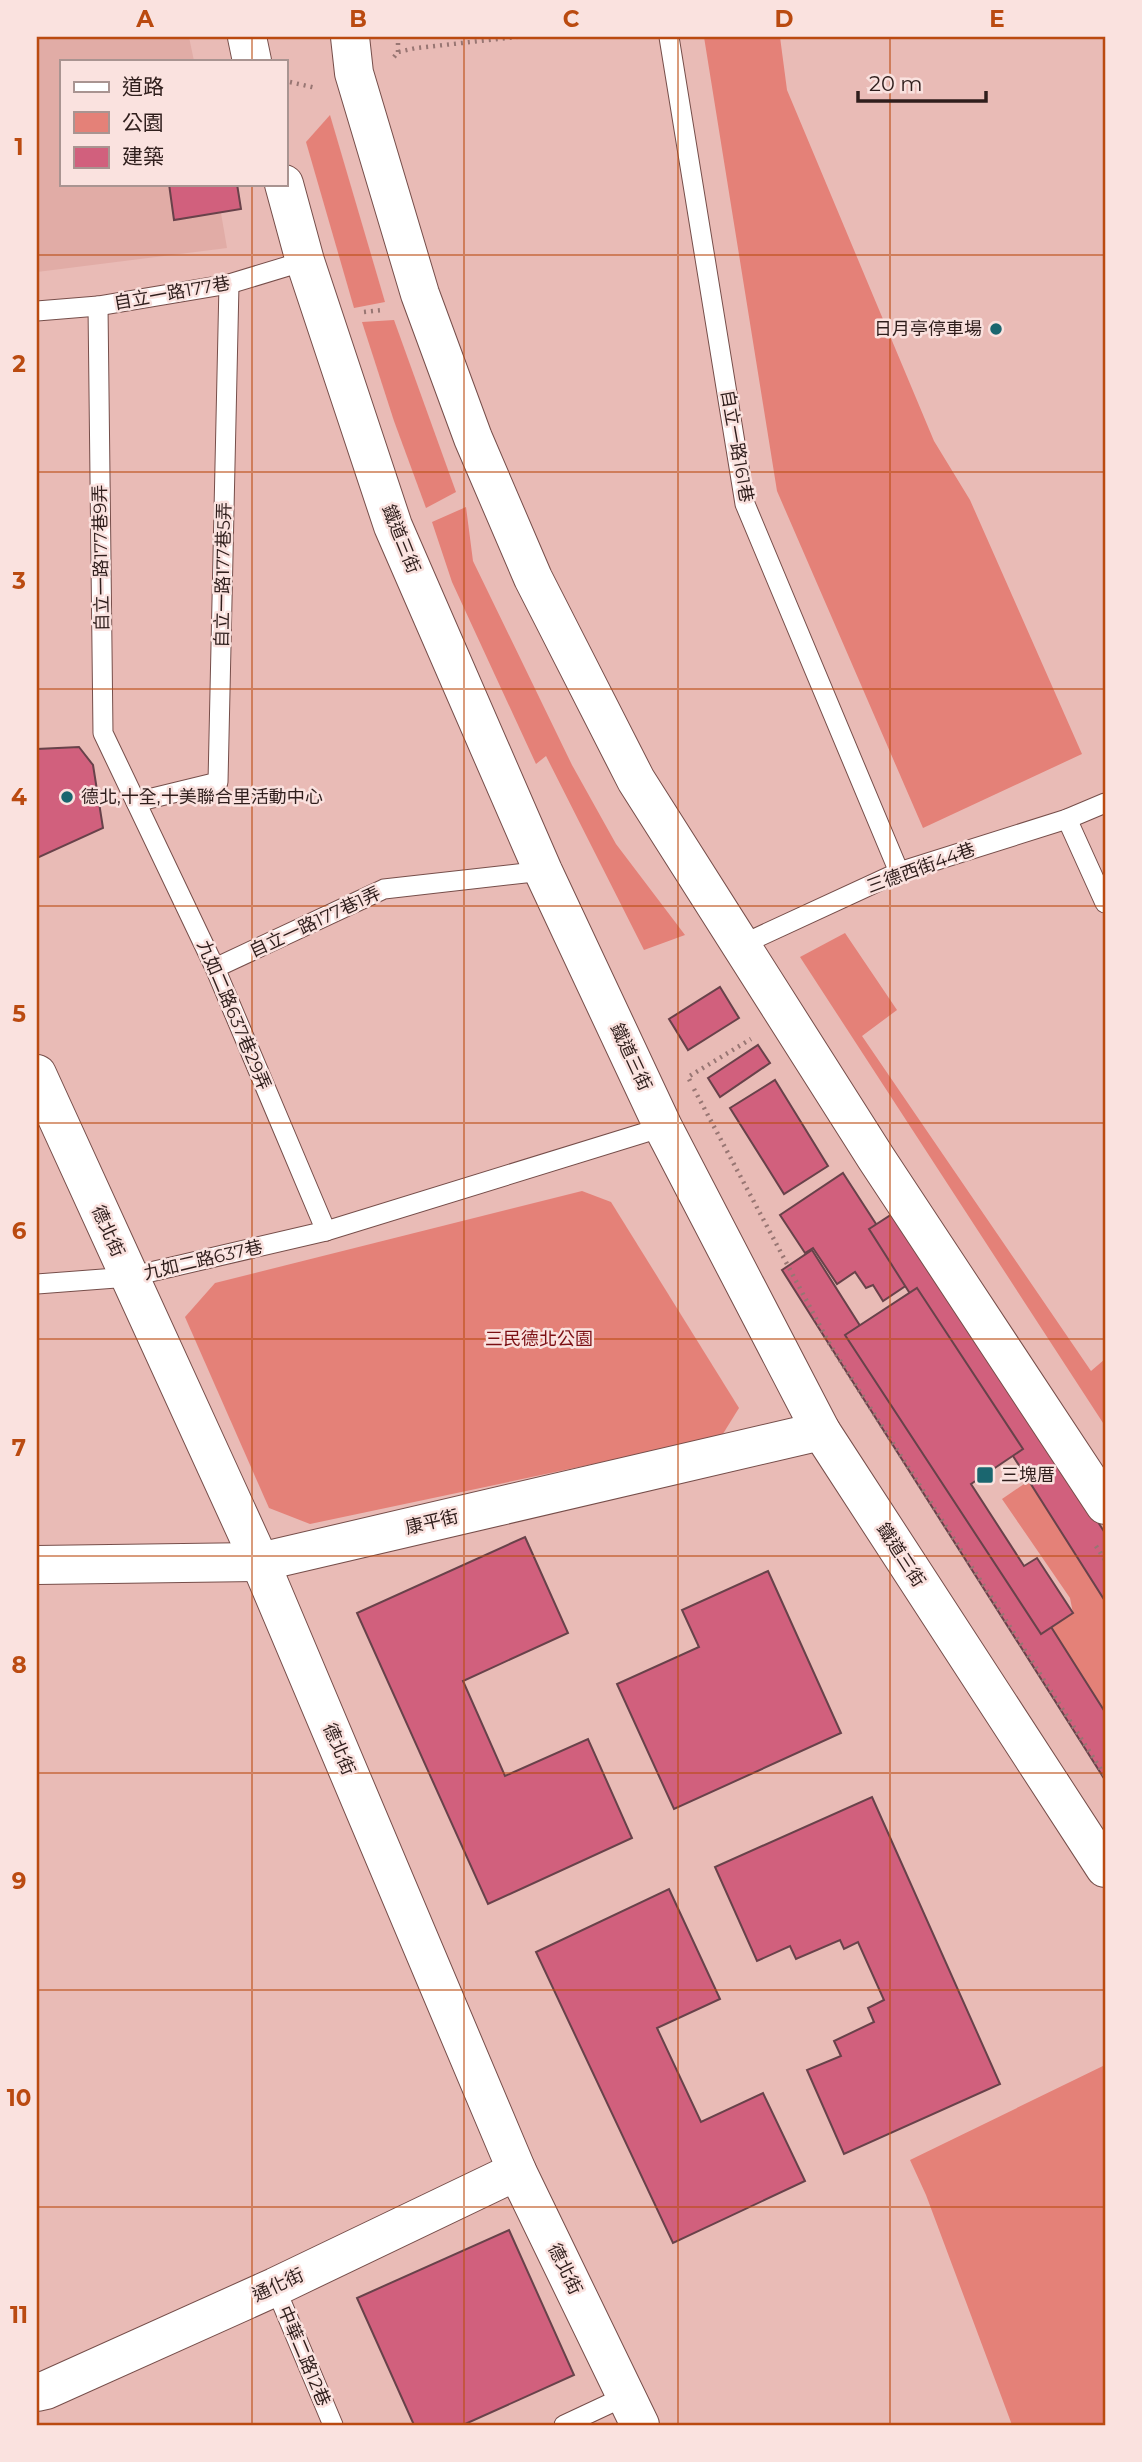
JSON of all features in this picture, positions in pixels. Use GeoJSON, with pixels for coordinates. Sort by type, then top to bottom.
{"type":"FeatureCollection","features":[{"type":"Feature","properties":{"kind":"street"},"geometry":{"type":"LineString","coordinates":[[247,37],[253,60]]}},
{"type":"Feature","properties":{"kind":"street"},"geometry":{"type":"LineString","coordinates":[[350,37],[354,73],[420,294],[473,438],[533,578],[636,780],[876,1158],[1105,1505]]}},
{"type":"Feature","properties":{"kind":"street","name":"鐵道三街"},"geometry":{"type":"LineString","coordinates":[[285,186],[305,261],[393,526],[544,871],[663,1127],[821,1431],[1105,1868]]}},
{"type":"Feature","properties":{"kind":"street","name":"德北街"},"geometry":{"type":"LineString","coordinates":[[37,1074],[260,1562],[517,2171],[633,2411]]}},
{"type":"Feature","properties":{"kind":"street","name":"康平街"},"geometry":{"type":"LineString","coordinates":[[37,1565],[260,1562],[821,1431]]}},
{"type":"Feature","properties":{"kind":"street","name":"通化街"},"geometry":{"type":"LineString","coordinates":[[37,2392],[275,2287],[517,2171]]}},
{"type":"Feature","properties":{"kind":"lane","name":"自立一路161巷"},"geometry":{"type":"LineString","coordinates":[[669,37],[745,504],[899,872]]}},
{"type":"Feature","properties":{"kind":"lane","name":"自立一路177巷"},"geometry":{"type":"LineString","coordinates":[[37,311],[98,306],[229,284],[305,261]]}},
{"type":"Feature","properties":{"kind":"lane","name":"自立一路177巷5弄"},"geometry":{"type":"LineString","coordinates":[[136,802],[218,782],[229,284]]}},
{"type":"Feature","properties":{"kind":"lane","name":"自立一路177巷9弄"},"geometry":{"type":"LineString","coordinates":[[98,306],[103,733],[136,802]]}},
{"type":"Feature","properties":{"kind":"lane","name":"九如二路637巷29弄"},"geometry":{"type":"LineString","coordinates":[[136,802],[215,968],[326,1231]]}},
{"type":"Feature","properties":{"kind":"lane","name":"三德西街44巷"},"geometry":{"type":"LineString","coordinates":[[741,945],[899,872],[1067,819],[1105,803]]}},
{"type":"Feature","properties":{"kind":"lane"},"geometry":{"type":"LineString","coordinates":[[1067,819],[1105,903]]}},
{"type":"Feature","properties":{"kind":"lane","name":"自立一路177巷1弄"},"geometry":{"type":"LineString","coordinates":[[215,968],[384,889],[544,871]]}},
{"type":"Feature","properties":{"kind":"lane","name":"九如二路637巷"},"geometry":{"type":"LineString","coordinates":[[37,1284],[129,1277],[326,1231],[663,1127]]}},
{"type":"Feature","properties":{"kind":"lane","name":"中華二路12巷"},"geometry":{"type":"LineString","coordinates":[[275,2287],[333,2425]]}},
{"type":"Feature","properties":{"kind":"lane"},"geometry":{"type":"LineString","coordinates":[[564,2425],[633,2411]]}},
{"type":"Feature","properties":{"kind":"path"},"geometry":{"type":"LineString","coordinates":[[390,64],[398,52],[398,37]]}},
{"type":"Feature","properties":{"kind":"path"},"geometry":{"type":"LineString","coordinates":[[398,52],[517,37]]}},
{"type":"Feature","properties":{"kind":"path"},"geometry":{"type":"LineString","coordinates":[[361,313],[394,309]]}},
{"type":"Feature","properties":{"kind":"path"},"geometry":{"type":"LineString","coordinates":[[756,1037],[688,1077],[829,1343],[1105,1776]]}},
{"type":"Feature","properties":{"kind":"shaded area"},"geometry":{"type":"Polygon","coordinates":[[[37,37],[189,37],[194,60],[60,60],[60,186],[216,186],[227,248],[37,272],[37,37]]]}},
{"type":"Feature","properties":{"kind":"green space"},"geometry":{"type":"Polygon","coordinates":[[[704,37],[780,37],[787,90],[934,441],[970,500],[1082,754],[923,828],[777,491],[704,37]]]}},
{"type":"Feature","properties":{"kind":"green space"},"geometry":{"type":"Polygon","coordinates":[[[330,115],[385,302],[354,308],[306,142],[330,115]]]}},
{"type":"Feature","properties":{"kind":"green space"},"geometry":{"type":"Polygon","coordinates":[[[394,320],[456,492],[426,508],[362,322],[394,320]]]}},
{"type":"Feature","properties":{"kind":"green space"},"geometry":{"type":"Polygon","coordinates":[[[466,507],[473,561],[572,765],[616,844],[685,935],[644,950],[546,756],[536,764],[452,582],[432,522],[466,507]]]}},
{"type":"Feature","properties":{"kind":"green space"},"geometry":{"type":"Polygon","coordinates":[[[845,933],[897,1010],[862,1036],[1091,1371],[1105,1359],[1105,1426],[800,957],[845,933]]]}},
{"type":"Feature","properties":{"kind":"green space","name":"三民德北公園"},"geometry":{"type":"Polygon","coordinates":[[[582,1191],[611,1202],[739,1408],[721,1437],[310,1524],[269,1508],[185,1317],[215,1283],[582,1191]]]}},
{"type":"Feature","properties":{"kind":"green space"},"geometry":{"type":"Polygon","coordinates":[[[1037,1475],[1105,1580],[1105,1749],[1035,1638],[1073,1613],[1070,1598],[1002,1499],[1037,1475]]]}},
{"type":"Feature","properties":{"kind":"green space"},"geometry":{"type":"Polygon","coordinates":[[[1105,2065],[1105,2425],[1012,2425],[926,2195],[910,2160],[1105,2065]]]}},
{"type":"Feature","properties":{"kind":"building"},"geometry":{"type":"Polygon","coordinates":[[[169,186],[237,186],[241,209],[174,220],[169,186]]]}},
{"type":"Feature","properties":{"kind":"building","name":"德北,十全,十美聯合里活動中心"},"geometry":{"type":"Polygon","coordinates":[[[79,747],[93,765],[103,828],[37,858],[37,749],[79,747]]]}},
{"type":"Feature","properties":{"kind":"building"},"geometry":{"type":"Polygon","coordinates":[[[720,987],[739,1018],[688,1050],[669,1019],[720,987]]]}},
{"type":"Feature","properties":{"kind":"building"},"geometry":{"type":"Polygon","coordinates":[[[758,1045],[770,1063],[720,1097],[708,1078],[758,1045]]]}},
{"type":"Feature","properties":{"kind":"building"},"geometry":{"type":"Polygon","coordinates":[[[775,1080],[828,1166],[784,1194],[730,1108],[775,1080]]]}},
{"type":"Feature","properties":{"kind":"building"},"geometry":{"type":"Polygon","coordinates":[[[843,1173],[913,1281],[883,1301],[873,1285],[866,1288],[855,1272],[837,1284],[813,1248],[805,1253],[780,1215],[843,1173]]]}},
{"type":"Feature","properties":{"kind":"building"},"geometry":{"type":"Polygon","coordinates":[[[900,1209],[1105,1533],[1105,1601],[869,1229],[900,1209]]]}},
{"type":"Feature","properties":{"kind":"building"},"geometry":{"type":"Polygon","coordinates":[[[812,1250],[1105,1712],[1105,1780],[782,1270],[812,1250]]]}},
{"type":"Feature","properties":{"kind":"building","name":"三塊厝"},"geometry":{"type":"Polygon","coordinates":[[[917,1288],[1023,1449],[971,1484],[1024,1566],[1037,1558],[1073,1613],[1041,1634],[845,1335],[917,1288]]]}},
{"type":"Feature","properties":{"kind":"building"},"geometry":{"type":"Polygon","coordinates":[[[525,1537],[568,1633],[463,1681],[505,1776],[588,1739],[632,1838],[488,1904],[357,1613],[525,1537]]]}},
{"type":"Feature","properties":{"kind":"building"},"geometry":{"type":"Polygon","coordinates":[[[768,1571],[841,1733],[674,1809],[617,1684],[699,1647],[682,1610],[768,1571]]]}},
{"type":"Feature","properties":{"kind":"building"},"geometry":{"type":"Polygon","coordinates":[[[872,1797],[1000,2084],[844,2154],[807,2070],[841,2056],[834,2041],[874,2022],[868,2008],[884,2000],[858,1942],[844,1949],[840,1940],[796,1959],[790,1946],[757,1961],[715,1867],[872,1797]]]}},
{"type":"Feature","properties":{"kind":"building"},"geometry":{"type":"Polygon","coordinates":[[[669,1889],[720,1999],[657,2028],[701,2122],[763,2093],[805,2181],[673,2243],[536,1952],[669,1889]]]}},
{"type":"Feature","properties":{"kind":"building"},"geometry":{"type":"Polygon","coordinates":[[[509,2230],[574,2375],[463,2425],[414,2425],[357,2298],[509,2230]]]}},
{"type":"Feature","properties":{"kind":"place","name":"日月亭停車場"},"geometry":{"type":"Point","coordinates":[996,329]}},
{"type":"Feature","properties":{"kind":"place","name":"德北,十全,十美聯合里活動中心"},"geometry":{"type":"Point","coordinates":[67,797]}},
{"type":"Feature","properties":{"kind":"place","name":"三塊厝"},"geometry":{"type":"Point","coordinates":[985,1475]}}]}
